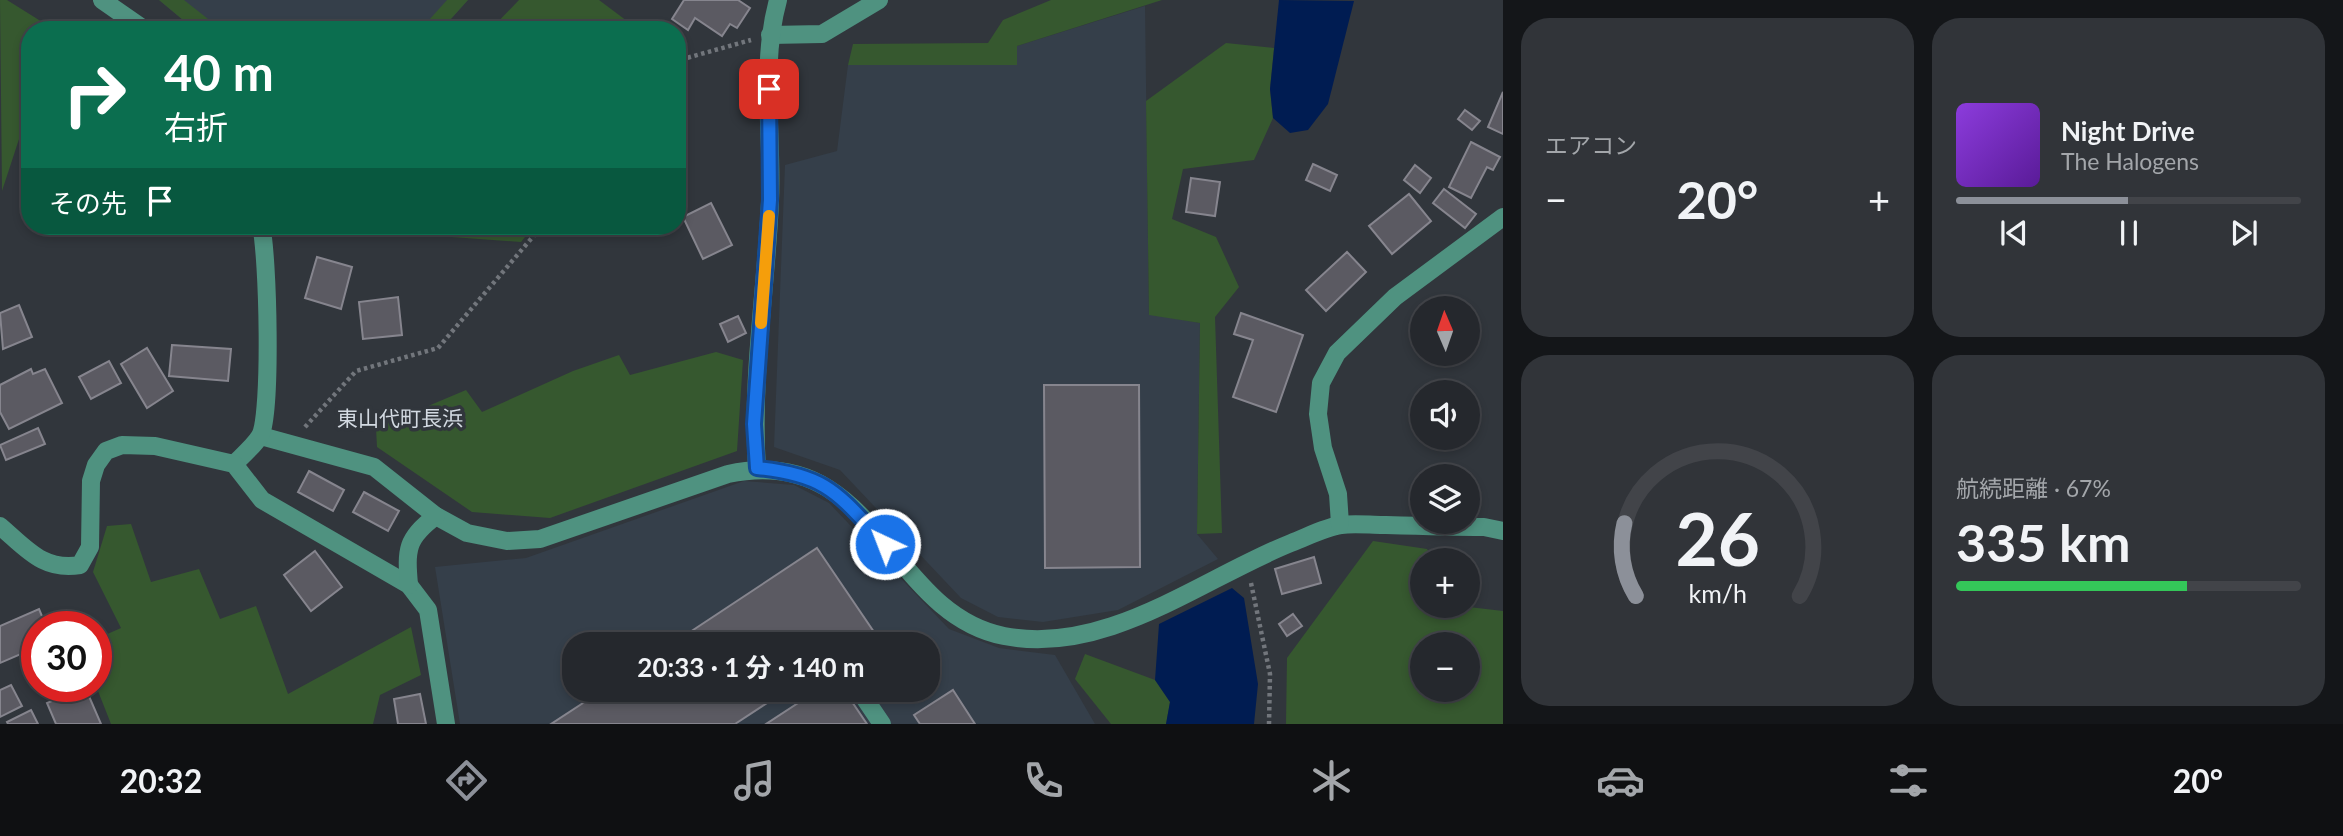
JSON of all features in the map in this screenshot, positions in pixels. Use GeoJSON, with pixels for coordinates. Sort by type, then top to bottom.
{"type":"FeatureCollection","features":[{"type":"Feature","properties":{"kind":"street"},"geometry":{"type":"LineString","coordinates":[[103,0],[132,21]]}},
{"type":"Feature","properties":{"kind":"street"},"geometry":{"type":"LineString","coordinates":[[757,468],[754,424],[770,200],[770,34],[778,0]]}},
{"type":"Feature","properties":{"kind":"street"},"geometry":{"type":"LineString","coordinates":[[770,34],[822,34],[879,0]]}},
{"type":"Feature","properties":{"kind":"street"},"geometry":{"type":"LineString","coordinates":[[1340,524],[1338,494],[1323,448],[1318,414],[1321,383],[1337,353],[1395,297],[1503,217]]}},
{"type":"Feature","properties":{"kind":"street"},"geometry":{"type":"LineString","coordinates":[[234,464],[261,436],[268,304],[267,248],[263,235]]}},
{"type":"Feature","properties":{"kind":"street"},"geometry":{"type":"LineString","coordinates":[[261,436],[374,467],[436,516],[467,533],[507,541],[540,539],[728,474],[757,468],[794,471],[835,490],[952,615],[1004,636],[1059,638],[1127,624],[1247,561],[1340,524],[1484,527],[1503,531]]}},
{"type":"Feature","properties":{"kind":"street"},"geometry":{"type":"LineString","coordinates":[[0,526],[42,561],[61,568],[80,565],[90,547],[91,481],[96,465],[106,451],[122,446],[155,446],[234,464],[262,500],[409,585],[428,610],[446,724]]}},
{"type":"Feature","properties":{"kind":"street"},"geometry":{"type":"LineString","coordinates":[[409,585],[407,554],[416,530],[436,516]]}},
{"type":"Feature","properties":{"kind":"street"},"geometry":{"type":"LineString","coordinates":[[867,702],[882,724]]}},
{"type":"Feature","properties":{"kind":"path"},"geometry":{"type":"LineString","coordinates":[[686,58],[770,34]]}},
{"type":"Feature","properties":{"kind":"path"},"geometry":{"type":"LineString","coordinates":[[290,443],[356,371],[438,348],[534,235]]}},
{"type":"Feature","properties":{"kind":"path"},"geometry":{"type":"LineString","coordinates":[[1247,561],[1270,674],[1269,724]]}},
{"type":"Feature","properties":{"kind":"shaded area"},"geometry":{"type":"Polygon","coordinates":[[[159,0],[468,0],[449,21],[184,21],[159,0]]]}},
{"type":"Feature","properties":{"kind":"shaded area"},"geometry":{"type":"Polygon","coordinates":[[[1145,6],[1149,314],[1200,323],[1197,534],[1218,559],[1118,610],[1043,622],[998,617],[961,598],[840,470],[774,447],[785,165],[837,151],[848,65],[1017,65],[1017,46],[1145,6]]]}},
{"type":"Feature","properties":{"kind":"shaded area"},"geometry":{"type":"Polygon","coordinates":[[[744,481],[794,485],[829,503],[949,629],[999,648],[1055,655],[1095,724],[460,724],[435,567],[526,558],[744,481]]]}},
{"type":"Feature","properties":{"kind":"green space"},"geometry":{"type":"Polygon","coordinates":[[[0,0],[7,0],[41,21],[21,21],[21,133],[2,191],[0,0]]]}},
{"type":"Feature","properties":{"kind":"green space"},"geometry":{"type":"Polygon","coordinates":[[[159,0],[184,0],[211,21],[184,21],[159,0]]]}},
{"type":"Feature","properties":{"kind":"green space"},"geometry":{"type":"Polygon","coordinates":[[[447,0],[468,0],[449,21],[428,21],[447,0]]]}},
{"type":"Feature","properties":{"kind":"green space"},"geometry":{"type":"Polygon","coordinates":[[[519,0],[599,0],[627,21],[499,21],[519,0]]]}},
{"type":"Feature","properties":{"kind":"green space"},"geometry":{"type":"Polygon","coordinates":[[[1051,0],[1162,0],[1017,46],[1017,65],[848,65],[853,44],[988,43],[1003,20],[1051,0]]]}},
{"type":"Feature","properties":{"kind":"green space"},"geometry":{"type":"Polygon","coordinates":[[[1226,43],[1274,48],[1270,89],[1273,118],[1254,160],[1183,169],[1172,219],[1216,237],[1239,287],[1215,317],[1222,533],[1197,534],[1200,323],[1149,315],[1146,101],[1226,43]]]}},
{"type":"Feature","properties":{"kind":"green space"},"geometry":{"type":"Polygon","coordinates":[[[450,235],[527,235],[521,242],[450,235]]]}},
{"type":"Feature","properties":{"kind":"green space"},"geometry":{"type":"Polygon","coordinates":[[[716,352],[743,360],[737,451],[550,518],[472,512],[377,447],[376,428],[466,390],[482,412],[573,371],[619,355],[630,375],[716,352]]]}},
{"type":"Feature","properties":{"kind":"green space"},"geometry":{"type":"Polygon","coordinates":[[[131,524],[151,582],[199,569],[220,619],[256,606],[288,694],[411,627],[421,675],[380,695],[373,724],[111,724],[102,702],[112,702],[112,632],[121,628],[93,572],[107,526],[131,524]]]}},
{"type":"Feature","properties":{"kind":"green space"},"geometry":{"type":"Polygon","coordinates":[[[1373,541],[1420,548],[1410,548],[1410,618],[1480,618],[1480,608],[1503,611],[1503,724],[1286,724],[1287,658],[1373,541]]]}},
{"type":"Feature","properties":{"kind":"green space"},"geometry":{"type":"Polygon","coordinates":[[[1085,654],[1155,680],[1170,702],[1166,724],[1111,724],[1075,679],[1085,654]]]}},
{"type":"Feature","properties":{"kind":"water"},"geometry":{"type":"Polygon","coordinates":[[[1279,0],[1354,1],[1328,104],[1308,130],[1290,133],[1273,118],[1270,89],[1279,0]]]}},
{"type":"Feature","properties":{"kind":"water"},"geometry":{"type":"Polygon","coordinates":[[[1232,588],[1244,598],[1258,684],[1254,724],[1166,724],[1170,702],[1155,680],[1159,624],[1232,588]]]}},
{"type":"Feature","properties":{"kind":"building"},"geometry":{"type":"Polygon","coordinates":[[[684,0],[738,0],[750,8],[737,28],[730,24],[722,36],[695,18],[688,30],[686,21],[672,19],[684,0]]]}},
{"type":"Feature","properties":{"kind":"building"},"geometry":{"type":"Polygon","coordinates":[[[1503,92],[1503,134],[1488,127],[1503,92]]]}},
{"type":"Feature","properties":{"kind":"building"},"geometry":{"type":"Polygon","coordinates":[[[1465,110],[1480,121],[1472,130],[1458,119],[1465,110]]]}},
{"type":"Feature","properties":{"kind":"building"},"geometry":{"type":"Polygon","coordinates":[[[1471,142],[1500,157],[1493,170],[1487,167],[1471,198],[1449,187],[1471,142]]]}},
{"type":"Feature","properties":{"kind":"building"},"geometry":{"type":"Polygon","coordinates":[[[1313,164],[1337,175],[1330,191],[1306,180],[1313,164]]]}},
{"type":"Feature","properties":{"kind":"building"},"geometry":{"type":"Polygon","coordinates":[[[1415,165],[1431,178],[1420,193],[1404,180],[1415,165]]]}},
{"type":"Feature","properties":{"kind":"building"},"geometry":{"type":"Polygon","coordinates":[[[1191,178],[1220,182],[1215,216],[1186,212],[1191,178]]]}},
{"type":"Feature","properties":{"kind":"building"},"geometry":{"type":"Polygon","coordinates":[[[1444,189],[1476,214],[1465,228],[1433,203],[1444,189]]]}},
{"type":"Feature","properties":{"kind":"building"},"geometry":{"type":"Polygon","coordinates":[[[1409,194],[1431,221],[1392,254],[1369,226],[1409,194]]]}},
{"type":"Feature","properties":{"kind":"building"},"geometry":{"type":"Polygon","coordinates":[[[711,203],[732,245],[703,259],[686,223],[686,216],[711,203]]]}},
{"type":"Feature","properties":{"kind":"building"},"geometry":{"type":"Polygon","coordinates":[[[1347,252],[1366,272],[1326,311],[1306,290],[1347,252]]]}},
{"type":"Feature","properties":{"kind":"building"},"geometry":{"type":"Polygon","coordinates":[[[317,257],[352,267],[341,309],[305,298],[317,257]]]}},
{"type":"Feature","properties":{"kind":"building"},"geometry":{"type":"Polygon","coordinates":[[[398,297],[402,335],[363,339],[359,302],[398,297]]]}},
{"type":"Feature","properties":{"kind":"building"},"geometry":{"type":"Polygon","coordinates":[[[19,305],[32,337],[3,349],[0,313],[19,305]]]}},
{"type":"Feature","properties":{"kind":"building"},"geometry":{"type":"Polygon","coordinates":[[[1241,313],[1303,335],[1276,412],[1233,397],[1253,340],[1234,334],[1241,313]]]}},
{"type":"Feature","properties":{"kind":"building"},"geometry":{"type":"Polygon","coordinates":[[[738,316],[746,333],[728,342],[720,324],[738,316]]]}},
{"type":"Feature","properties":{"kind":"building"},"geometry":{"type":"Polygon","coordinates":[[[172,345],[231,349],[228,381],[169,376],[172,345]]]}},
{"type":"Feature","properties":{"kind":"building"},"geometry":{"type":"Polygon","coordinates":[[[147,348],[173,391],[147,408],[121,364],[147,348]]]}},
{"type":"Feature","properties":{"kind":"building"},"geometry":{"type":"Polygon","coordinates":[[[109,361],[121,383],[91,399],[79,377],[109,361]]]}},
{"type":"Feature","properties":{"kind":"building"},"geometry":{"type":"Polygon","coordinates":[[[31,369],[33,374],[45,369],[62,403],[9,429],[0,412],[0,385],[31,369]]]}},
{"type":"Feature","properties":{"kind":"building"},"geometry":{"type":"Polygon","coordinates":[[[1044,385],[1139,385],[1140,567],[1045,568],[1044,385]]]}},
{"type":"Feature","properties":{"kind":"building"},"geometry":{"type":"Polygon","coordinates":[[[38,428],[45,444],[6,460],[0,445],[38,428]]]}},
{"type":"Feature","properties":{"kind":"building"},"geometry":{"type":"Polygon","coordinates":[[[309,471],[344,490],[333,511],[298,492],[309,471]]]}},
{"type":"Feature","properties":{"kind":"building"},"geometry":{"type":"Polygon","coordinates":[[[364,492],[399,511],[388,531],[353,512],[364,492]]]}},
{"type":"Feature","properties":{"kind":"building"},"geometry":{"type":"Polygon","coordinates":[[[817,548],[874,632],[690,632],[817,548]]]}},
{"type":"Feature","properties":{"kind":"building"},"geometry":{"type":"Polygon","coordinates":[[[315,551],[342,587],[311,611],[284,575],[315,551]]]}},
{"type":"Feature","properties":{"kind":"building"},"geometry":{"type":"Polygon","coordinates":[[[1314,557],[1321,583],[1282,594],[1275,569],[1314,557]]]}},
{"type":"Feature","properties":{"kind":"building"},"geometry":{"type":"Polygon","coordinates":[[[1293,614],[1302,626],[1287,636],[1279,624],[1293,614]]]}},
{"type":"Feature","properties":{"kind":"building"},"geometry":{"type":"Polygon","coordinates":[[[21,617],[21,654],[0,663],[0,626],[21,617]]]}},
{"type":"Feature","properties":{"kind":"building"},"geometry":{"type":"Polygon","coordinates":[[[11,685],[22,706],[0,717],[0,690],[11,685]]]}},
{"type":"Feature","properties":{"kind":"building"},"geometry":{"type":"Polygon","coordinates":[[[953,690],[975,724],[920,724],[914,715],[934,702],[940,702],[940,698],[953,690]]]}},
{"type":"Feature","properties":{"kind":"building"},"geometry":{"type":"Polygon","coordinates":[[[420,694],[426,724],[398,724],[394,699],[420,694]]]}},
{"type":"Feature","properties":{"kind":"building"},"geometry":{"type":"Polygon","coordinates":[[[91,702],[101,724],[56,724],[47,703],[91,702]]]}},
{"type":"Feature","properties":{"kind":"building"},"geometry":{"type":"Polygon","coordinates":[[[585,702],[769,702],[735,724],[551,724],[585,702]]]}},
{"type":"Feature","properties":{"kind":"building"},"geometry":{"type":"Polygon","coordinates":[[[800,702],[852,702],[867,724],[766,724],[800,702]]]}},
{"type":"Feature","properties":{"kind":"building"},"geometry":{"type":"Polygon","coordinates":[[[31,710],[38,724],[8,724],[7,722],[31,710]]]}},
{"type":"Feature","properties":{"kind":"slow traffic"},"geometry":{"type":"LineString","coordinates":[[761,323],[769,216]]}},
{"type":"Feature","properties":{"kind":"district","name":"東山代町長浜"},"geometry":{"type":"Point","coordinates":[400,417]}},
{"type":"Feature","properties":{"kind":"route"},"geometry":{"type":"LineString","coordinates":[[769,89],[770,200],[754,424],[757,468],[794,471],[835,490],[885,544]]}}]}
